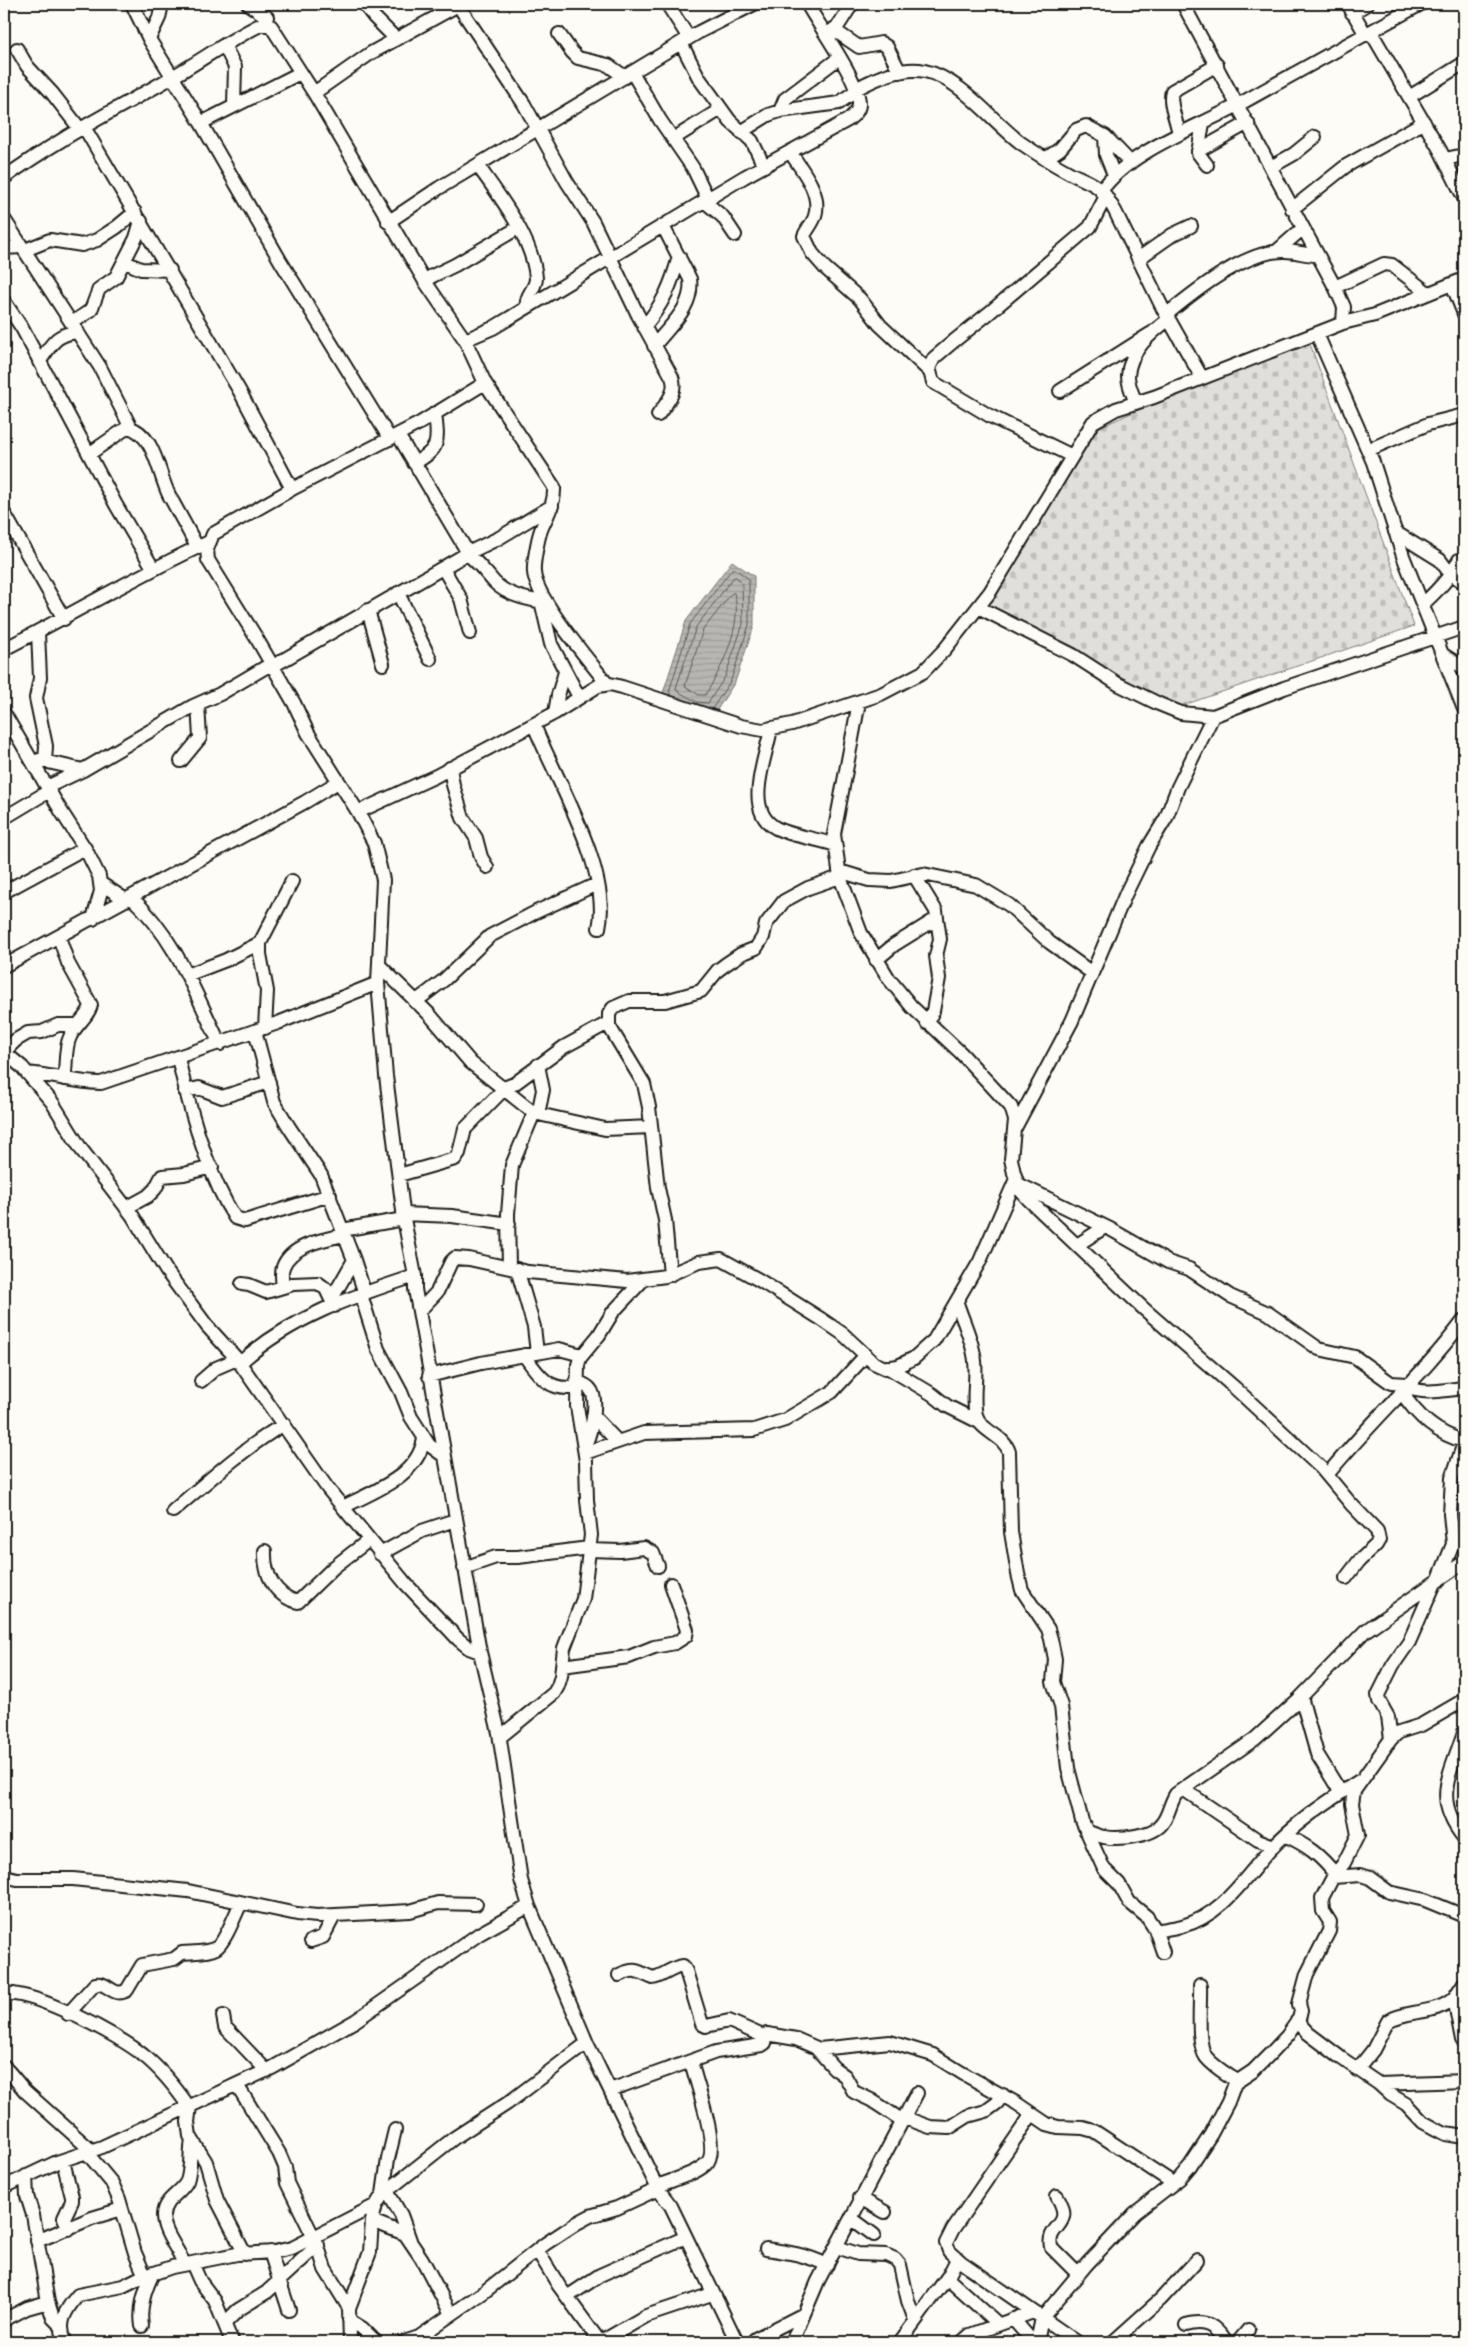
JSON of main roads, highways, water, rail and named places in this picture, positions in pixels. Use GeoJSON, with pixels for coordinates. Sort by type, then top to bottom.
{"type":"FeatureCollection","features":[{"type":"Feature","properties":{"kind":"water"},"geometry":{"type":"Polygon","coordinates":[[[732,561],[754,576],[754,626],[735,682],[713,716],[662,696],[686,621],[732,561]]]}}]}
